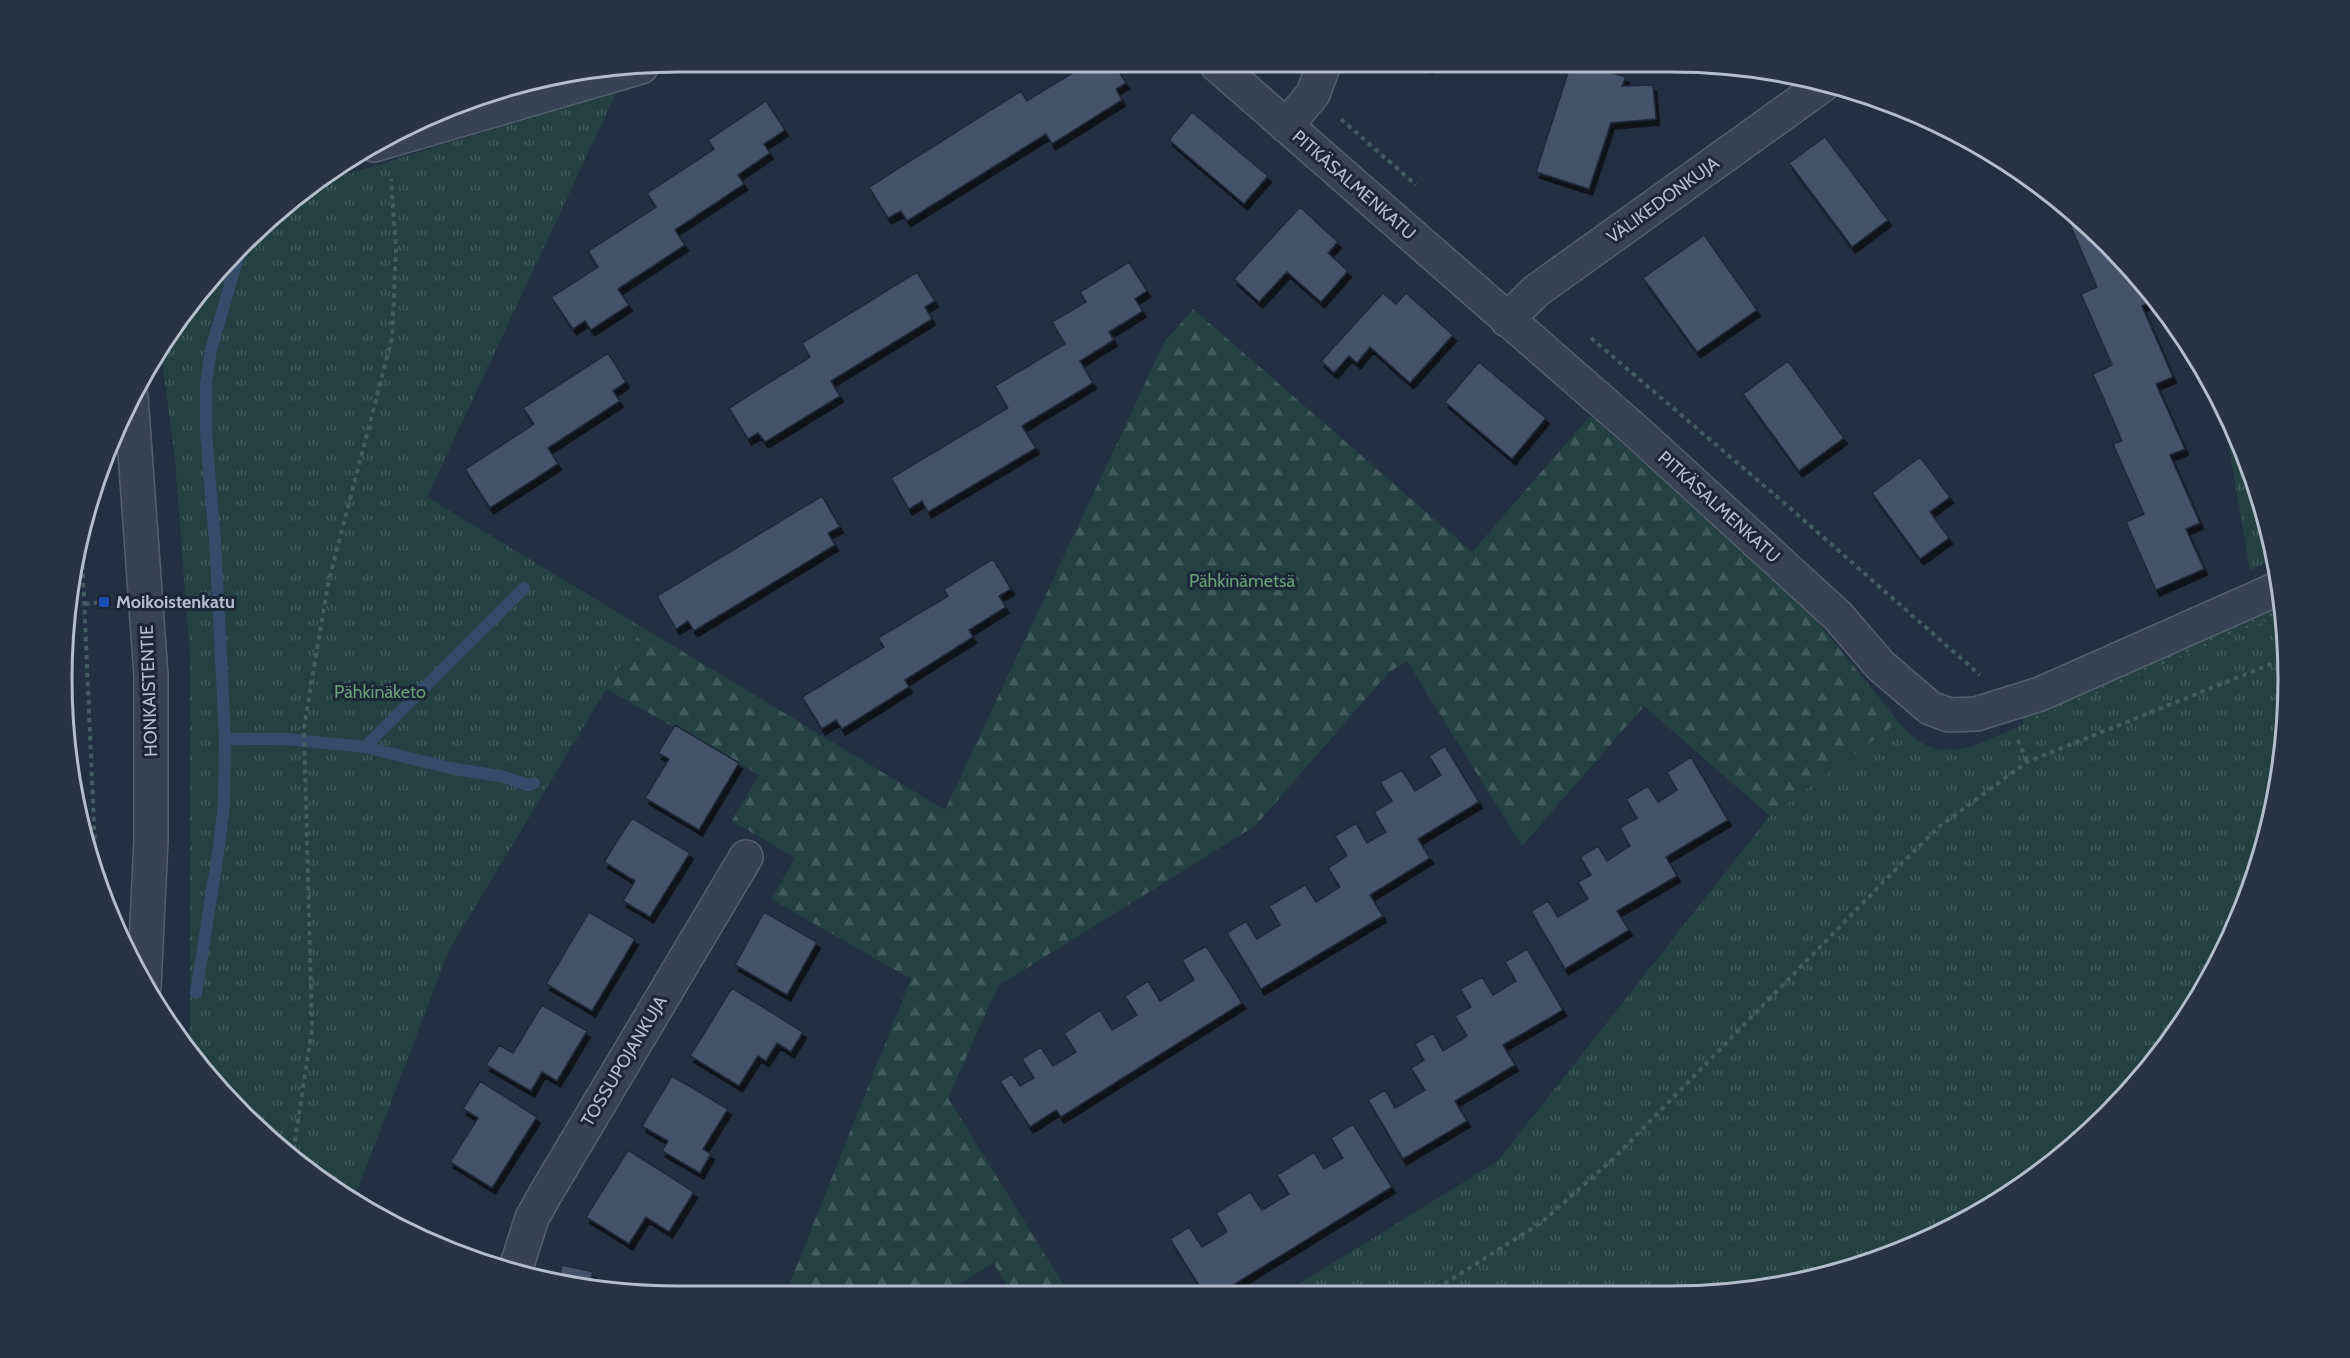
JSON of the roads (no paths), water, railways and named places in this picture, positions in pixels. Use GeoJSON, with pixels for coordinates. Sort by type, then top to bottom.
{"type":"FeatureCollection","features":[{"type":"Feature","properties":{"kind":"street","name":"PITKÄSALMENKATU"},"geometry":{"type":"LineString","coordinates":[[1225,72],[1637,432],[1838,616],[1880,664],[1930,708],[1949,715],[1976,714],[2040,694],[2272,592]]}},
{"type":"Feature","properties":{"kind":"street"},"geometry":{"type":"LineString","coordinates":[[1287,126],[1318,79]]}},
{"type":"Feature","properties":{"kind":"street"},"geometry":{"type":"LineString","coordinates":[[382,157],[585,80]]}},
{"type":"Feature","properties":{"kind":"street","name":"VÄLIKEDONKUJA"},"geometry":{"type":"LineString","coordinates":[[1508,320],[1536,291],[1816,90]]}},
{"type":"Feature","properties":{"kind":"street","name":"HONKAISTENTIE"},"geometry":{"type":"LineString","coordinates":[[131,419],[151,676],[152,840],[145,967]]}},
{"type":"Feature","properties":{"kind":"street","name":"TOSSUPOJANKUJA"},"geometry":{"type":"LineString","coordinates":[[517,1264],[532,1218],[546,1193],[746,857]]}},
{"type":"Feature","properties":{"kind":"waterway"},"geometry":{"type":"LineString","coordinates":[[196,993],[224,803],[225,739],[216,555],[206,432],[206,383],[211,350],[236,266]]}},
{"type":"Feature","properties":{"kind":"waterway"},"geometry":{"type":"LineString","coordinates":[[365,747],[524,588]]}},
{"type":"Feature","properties":{"kind":"waterway"},"geometry":{"type":"LineString","coordinates":[[225,739],[286,739],[365,747],[450,768],[505,777],[528,785],[534,783]]}},
{"type":"Feature","properties":{"kind":"place","name":"Moikoistenkatu"},"geometry":{"type":"Point","coordinates":[104,602]}},
{"type":"Feature","properties":{"kind":"park label","name":"Pähkinämetsä"},"geometry":{"type":"Point","coordinates":[1242,581]}},
{"type":"Feature","properties":{"kind":"park label","name":"Pähkinäketo"},"geometry":{"type":"Point","coordinates":[380,692]}}]}
